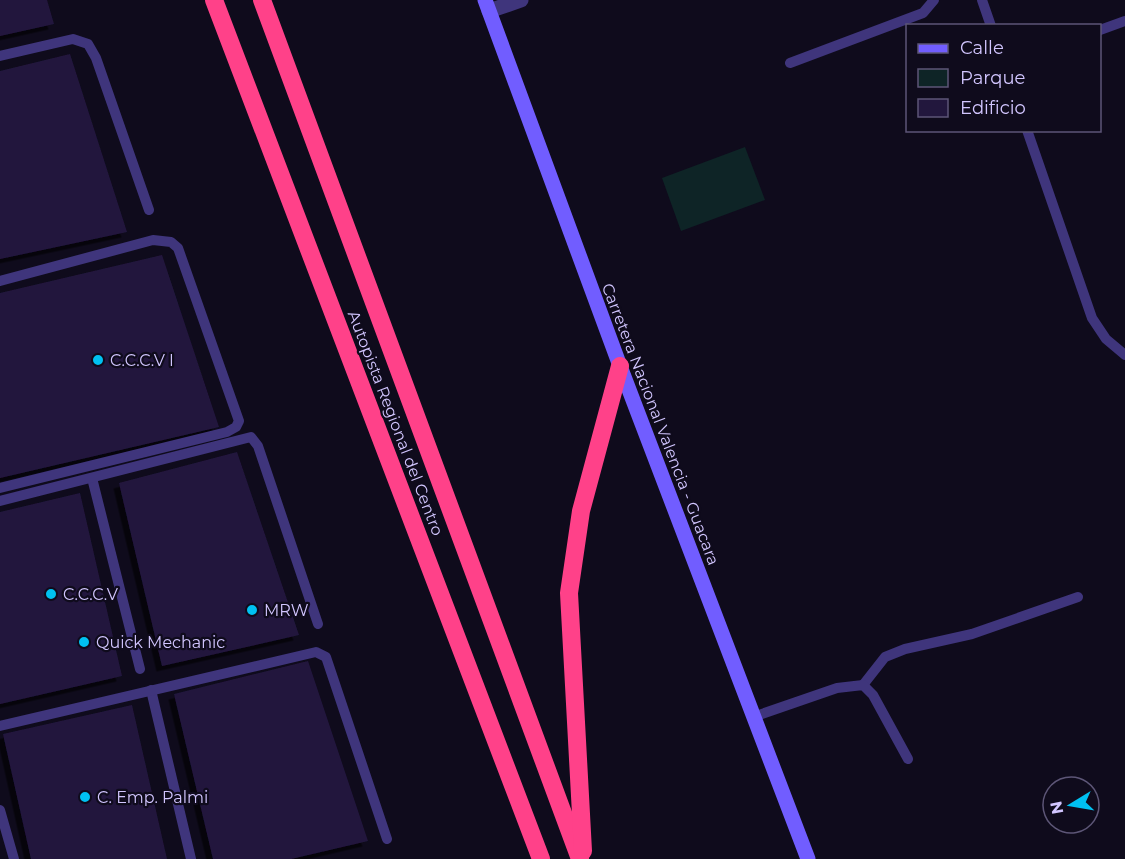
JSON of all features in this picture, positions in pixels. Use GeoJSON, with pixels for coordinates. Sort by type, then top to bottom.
{"type":"FeatureCollection","features":[{"type":"Feature","properties":{"kind":"highway","name":"Autopista Regional del Centro"},"geometry":{"type":"LineString","coordinates":[[214,0],[541,859]]}},
{"type":"Feature","properties":{"kind":"highway","name":"Autopista Regional del Centro"},"geometry":{"type":"LineString","coordinates":[[262,0],[582,859]]}},
{"type":"Feature","properties":{"kind":"highway"},"geometry":{"type":"LineString","coordinates":[[582,859],[569,593],[581,511],[620,366]]}},
{"type":"Feature","properties":{"kind":"main road","name":"Carretera Nacional Valencia - Guacara"},"geometry":{"type":"LineString","coordinates":[[487,6],[620,366],[808,859]]}},
{"type":"Feature","properties":{"kind":"street"},"geometry":{"type":"LineString","coordinates":[[487,6],[521,0]]}},
{"type":"Feature","properties":{"kind":"lane"},"geometry":{"type":"LineString","coordinates":[[790,63],[923,13],[934,0]]}},
{"type":"Feature","properties":{"kind":"lane"},"geometry":{"type":"LineString","coordinates":[[982,0],[990,24]]}},
{"type":"Feature","properties":{"kind":"lane"},"geometry":{"type":"LineString","coordinates":[[1101,30],[1125,21]]}},
{"type":"Feature","properties":{"kind":"lane"},"geometry":{"type":"LineString","coordinates":[[0,56],[73,39],[88,45],[96,58],[149,210]]}},
{"type":"Feature","properties":{"kind":"lane"},"geometry":{"type":"LineString","coordinates":[[1028,132],[1092,318],[1106,339],[1125,355]]}},
{"type":"Feature","properties":{"kind":"lane"},"geometry":{"type":"LineString","coordinates":[[0,281],[153,240],[171,242],[178,248],[238,421],[236,427],[227,432],[0,488]]}},
{"type":"Feature","properties":{"kind":"lane"},"geometry":{"type":"LineString","coordinates":[[0,501],[251,438],[261,455],[318,624]]}},
{"type":"Feature","properties":{"kind":"lane"},"geometry":{"type":"LineString","coordinates":[[92,478],[140,669]]}},
{"type":"Feature","properties":{"kind":"lane"},"geometry":{"type":"LineString","coordinates":[[753,717],[837,688],[863,685],[885,657],[895,653],[972,634],[1078,597]]}},
{"type":"Feature","properties":{"kind":"lane"},"geometry":{"type":"LineString","coordinates":[[0,726],[316,652],[326,657],[387,839]]}},
{"type":"Feature","properties":{"kind":"lane"},"geometry":{"type":"LineString","coordinates":[[863,685],[873,695],[908,759]]}},
{"type":"Feature","properties":{"kind":"lane"},"geometry":{"type":"LineString","coordinates":[[151,690],[190,859]]}},
{"type":"Feature","properties":{"kind":"lane"},"geometry":{"type":"LineString","coordinates":[[0,810],[14,859]]}},
{"type":"Feature","properties":{"kind":"green space"},"geometry":{"type":"Polygon","coordinates":[[[745,147],[765,200],[681,231],[662,178],[745,147]]]}},
{"type":"Feature","properties":{"kind":"building"},"geometry":{"type":"Polygon","coordinates":[[[0,0],[47,0],[54,24],[0,36],[0,0]]]}},
{"type":"Feature","properties":{"kind":"building"},"geometry":{"type":"Polygon","coordinates":[[[70,54],[127,232],[0,259],[0,71],[70,54]]]}},
{"type":"Feature","properties":{"kind":"building","name":"C.C.C.V I"},"geometry":{"type":"Polygon","coordinates":[[[162,255],[219,427],[0,478],[0,293],[162,255]]]}},
{"type":"Feature","properties":{"kind":"building"},"geometry":{"type":"Polygon","coordinates":[[[237,452],[299,635],[162,666],[119,483],[237,452]]]}},
{"type":"Feature","properties":{"kind":"building","name":"C.C.C.V"},"geometry":{"type":"Polygon","coordinates":[[[80,493],[122,676],[0,704],[0,512],[80,493]]]}},
{"type":"Feature","properties":{"kind":"building"},"geometry":{"type":"Polygon","coordinates":[[[308,661],[368,841],[291,859],[213,859],[174,694],[308,661]]]}},
{"type":"Feature","properties":{"kind":"building","name":"C. Emp. Palmi"},"geometry":{"type":"Polygon","coordinates":[[[132,705],[167,859],[31,859],[3,734],[132,705]]]}},
{"type":"Feature","properties":{"kind":"place","name":"C.C.C.V I"},"geometry":{"type":"Point","coordinates":[98,360]}},
{"type":"Feature","properties":{"kind":"place","name":"C.C.C.V"},"geometry":{"type":"Point","coordinates":[51,594]}},
{"type":"Feature","properties":{"kind":"place","name":"MRW"},"geometry":{"type":"Point","coordinates":[252,610]}},
{"type":"Feature","properties":{"kind":"place","name":"Quick Mechanic"},"geometry":{"type":"Point","coordinates":[84,642]}},
{"type":"Feature","properties":{"kind":"place","name":"C. Emp. Palmi"},"geometry":{"type":"Point","coordinates":[85,797]}}]}
